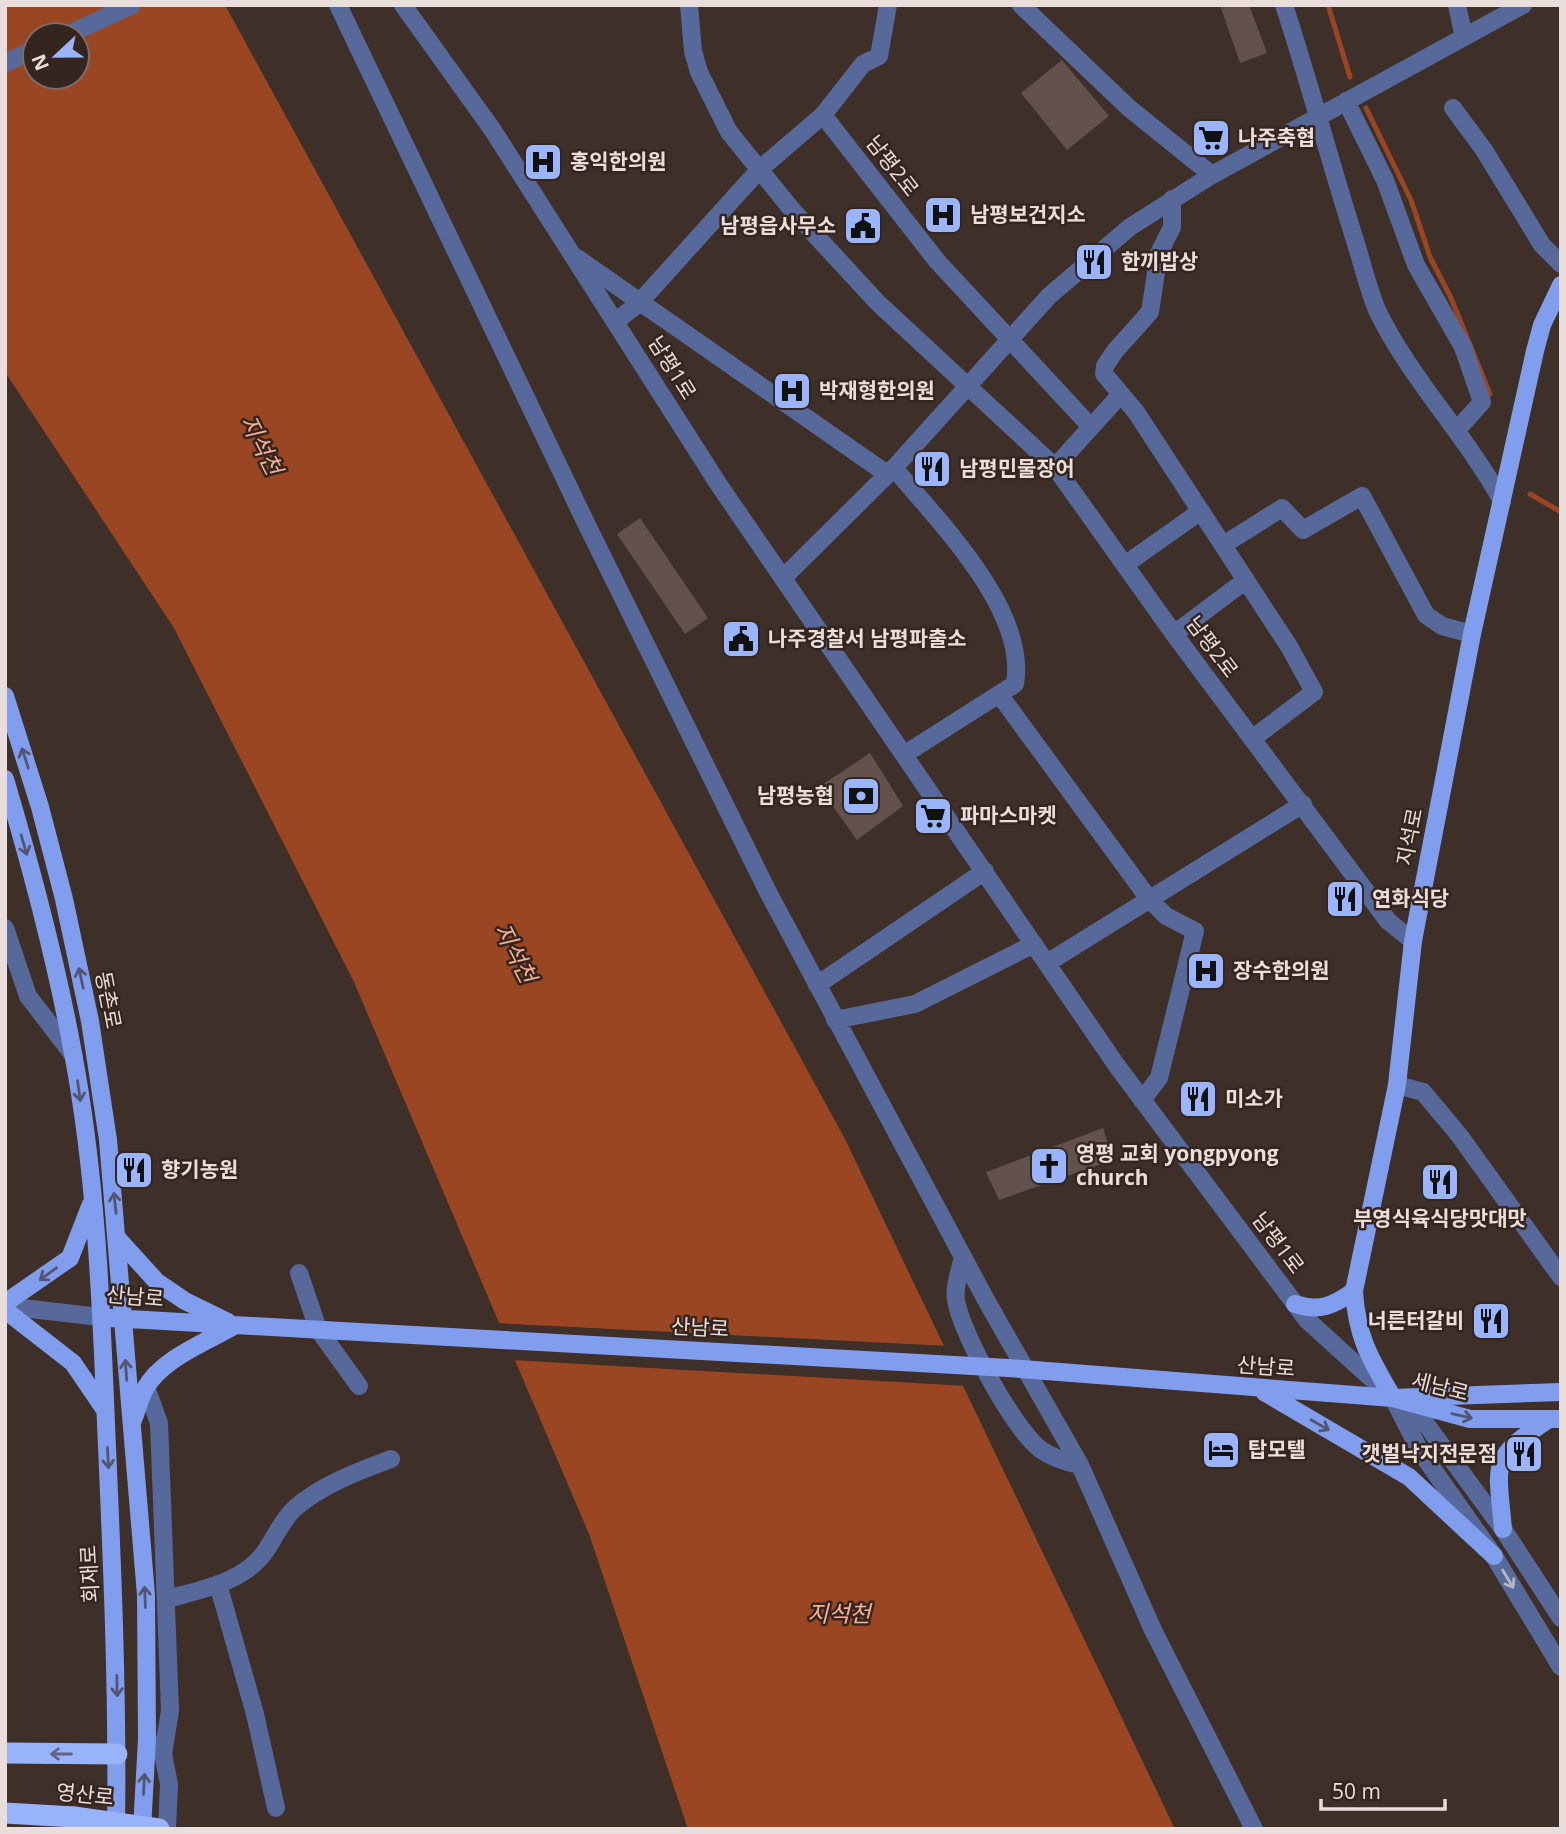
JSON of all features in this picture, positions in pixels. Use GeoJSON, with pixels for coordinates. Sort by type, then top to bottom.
{"type":"FeatureCollection","features":[{"type":"Feature","properties":{"kind":"highway"},"geometry":{"type":"LineString","coordinates":[[5,1753],[117,1754]]}},
{"type":"Feature","properties":{"kind":"highway","name":"영산로"},"geometry":{"type":"LineString","coordinates":[[5,1813],[74,1817],[159,1829]]}},
{"type":"Feature","properties":{"kind":"main road","name":"지석로"},"geometry":{"type":"LineString","coordinates":[[1393,1398],[1367,1353],[1357,1325],[1354,1291],[1397,1085],[1413,941],[1472,634],[1535,351],[1542,325],[1561,285]]}},
{"type":"Feature","properties":{"kind":"main road","name":"동촌로"},"geometry":{"type":"LineString","coordinates":[[5,696],[40,807],[70,926],[102,1100],[118,1239],[122,1320]]}},
{"type":"Feature","properties":{"kind":"main road"},"geometry":{"type":"LineString","coordinates":[[5,779],[48,931],[74,1056],[93,1197],[100,1317]]}},
{"type":"Feature","properties":{"kind":"main road"},"geometry":{"type":"LineString","coordinates":[[93,1197],[70,1258],[5,1306],[73,1363],[105,1410]]}},
{"type":"Feature","properties":{"kind":"main road"},"geometry":{"type":"LineString","coordinates":[[118,1239],[157,1282],[185,1301],[234,1326]]}},
{"type":"Feature","properties":{"kind":"main road"},"geometry":{"type":"LineString","coordinates":[[1294,1304],[1310,1309],[1326,1308],[1354,1291]]}},
{"type":"Feature","properties":{"kind":"main road","name":"산남로"},"geometry":{"type":"LineString","coordinates":[[100,1317],[1008,1368],[1261,1390],[1393,1398]]}},
{"type":"Feature","properties":{"kind":"main road","name":"회재로"},"geometry":{"type":"LineString","coordinates":[[100,1317],[105,1354],[116,1657],[116,1829]]}},
{"type":"Feature","properties":{"kind":"main road"},"geometry":{"type":"LineString","coordinates":[[122,1320],[146,1595],[147,1739],[142,1829]]}},
{"type":"Feature","properties":{"kind":"main road"},"geometry":{"type":"LineString","coordinates":[[131,1426],[146,1387],[178,1358],[234,1326]]}},
{"type":"Feature","properties":{"kind":"main road"},"geometry":{"type":"LineString","coordinates":[[1261,1390],[1409,1478],[1494,1556]]}},
{"type":"Feature","properties":{"kind":"main road","name":"세남로"},"geometry":{"type":"LineString","coordinates":[[1393,1398],[1561,1392]]}},
{"type":"Feature","properties":{"kind":"main road","name":"세남로"},"geometry":{"type":"LineString","coordinates":[[1393,1398],[1470,1419],[1555,1419]]}},
{"type":"Feature","properties":{"kind":"main road"},"geometry":{"type":"LineString","coordinates":[[1503,1529],[1498,1468],[1504,1455],[1520,1439],[1555,1419]]}},
{"type":"Feature","properties":{"kind":"street"},"geometry":{"type":"LineString","coordinates":[[91,24],[132,5]]}},
{"type":"Feature","properties":{"kind":"street"},"geometry":{"type":"LineString","coordinates":[[338,5],[597,545],[817,985],[963,1257],[1080,1465],[1153,1630],[1254,1829]]}},
{"type":"Feature","properties":{"kind":"street","name":"남평1로"},"geometry":{"type":"LineString","coordinates":[[403,5],[492,129],[719,485],[1142,1100],[1307,1320],[1393,1398]]}},
{"type":"Feature","properties":{"kind":"street","name":"남평2로"},"geometry":{"type":"LineString","coordinates":[[689,5],[693,51],[699,72],[729,132],[758,170],[878,303],[969,384],[1055,467],[1174,634],[1388,921],[1413,941]]}},
{"type":"Feature","properties":{"kind":"street"},"geometry":{"type":"LineString","coordinates":[[615,323],[639,303],[758,170],[823,115],[863,64],[879,56],[888,5]]}},
{"type":"Feature","properties":{"kind":"street"},"geometry":{"type":"LineString","coordinates":[[1021,5],[1129,107],[1212,175]]}},
{"type":"Feature","properties":{"kind":"street"},"geometry":{"type":"LineString","coordinates":[[1284,5],[1312,88],[1316,117],[1377,309],[1481,463],[1502,501]]}},
{"type":"Feature","properties":{"kind":"street"},"geometry":{"type":"LineString","coordinates":[[1457,5],[1464,37]]}},
{"type":"Feature","properties":{"kind":"street"},"geometry":{"type":"LineString","coordinates":[[783,578],[891,471],[1073,273],[1130,227],[1212,175],[1524,5]]}},
{"type":"Feature","properties":{"kind":"street"},"geometry":{"type":"LineString","coordinates":[[5,63],[21,56]]}},
{"type":"Feature","properties":{"kind":"street"},"geometry":{"type":"LineString","coordinates":[[1346,101],[1385,180],[1416,265],[1463,347],[1482,402],[1458,430]]}},
{"type":"Feature","properties":{"kind":"street"},"geometry":{"type":"LineString","coordinates":[[1453,108],[1516,199],[1542,245],[1561,264]]}},
{"type":"Feature","properties":{"kind":"street","name":"남평2로"},"geometry":{"type":"LineString","coordinates":[[823,115],[937,261],[1091,427]]}},
{"type":"Feature","properties":{"kind":"street"},"geometry":{"type":"LineString","coordinates":[[1172,199],[1172,227],[1159,253],[1150,312],[1105,366],[1104,374],[1121,394],[1201,511],[1314,692],[1252,739]]}},
{"type":"Feature","properties":{"kind":"street"},"geometry":{"type":"LineString","coordinates":[[568,251],[639,303],[891,471],[980,573],[1001,608],[1018,671],[1016,684],[905,754]]}},
{"type":"Feature","properties":{"kind":"street"},"geometry":{"type":"LineString","coordinates":[[1055,467],[1121,394]]}},
{"type":"Feature","properties":{"kind":"street"},"geometry":{"type":"LineString","coordinates":[[1223,545],[1282,508],[1303,530],[1362,496],[1426,615],[1442,626],[1472,634]]}},
{"type":"Feature","properties":{"kind":"street"},"geometry":{"type":"LineString","coordinates":[[1126,564],[1201,511]]}},
{"type":"Feature","properties":{"kind":"street"},"geometry":{"type":"LineString","coordinates":[[1174,634],[1246,580]]}},
{"type":"Feature","properties":{"kind":"street"},"geometry":{"type":"LineString","coordinates":[[999,694],[1149,899],[1166,916],[1195,931],[1158,1078],[1142,1100]]}},
{"type":"Feature","properties":{"kind":"street"},"geometry":{"type":"LineString","coordinates":[[1047,963],[1303,804]]}},
{"type":"Feature","properties":{"kind":"street"},"geometry":{"type":"LineString","coordinates":[[817,985],[985,871]]}},
{"type":"Feature","properties":{"kind":"street"},"geometry":{"type":"LineString","coordinates":[[5,929],[28,996],[74,1056]]}},
{"type":"Feature","properties":{"kind":"street"},"geometry":{"type":"LineString","coordinates":[[835,1020],[915,1003],[1034,944]]}},
{"type":"Feature","properties":{"kind":"street"},"geometry":{"type":"LineString","coordinates":[[1397,1085],[1423,1092],[1431,1101],[1460,1135],[1561,1277]]}},
{"type":"Feature","properties":{"kind":"street"},"geometry":{"type":"LineString","coordinates":[[963,1257],[955,1296],[958,1310],[1000,1395],[1039,1449],[1060,1460],[1080,1465]]}},
{"type":"Feature","properties":{"kind":"street"},"geometry":{"type":"LineString","coordinates":[[299,1273],[318,1329],[359,1386]]}},
{"type":"Feature","properties":{"kind":"street","name":"산남로"},"geometry":{"type":"LineString","coordinates":[[5,1306],[100,1317]]}},
{"type":"Feature","properties":{"kind":"street"},"geometry":{"type":"LineString","coordinates":[[146,1387],[159,1423],[168,1599],[170,1711],[163,1754],[169,1784],[167,1829]]}},
{"type":"Feature","properties":{"kind":"street"},"geometry":{"type":"LineString","coordinates":[[1393,1398],[1423,1420],[1503,1529],[1561,1618]]}},
{"type":"Feature","properties":{"kind":"street"},"geometry":{"type":"LineString","coordinates":[[1393,1398],[1420,1451],[1494,1556],[1561,1667]]}},
{"type":"Feature","properties":{"kind":"street"},"geometry":{"type":"LineString","coordinates":[[168,1599],[218,1584],[256,1562],[296,1507],[360,1471],[391,1459]]}},
{"type":"Feature","properties":{"kind":"street"},"geometry":{"type":"LineString","coordinates":[[218,1584],[255,1714],[276,1808]]}},
{"type":"Feature","properties":{"kind":"street"},"geometry":{"type":"LineString","coordinates":[[147,1739],[163,1754]]}},
{"type":"Feature","properties":{"kind":"water","name":"지석천"},"geometry":{"type":"Polygon","coordinates":[[[5,5],[225,5],[845,1139],[1175,1829],[688,1829],[589,1534],[354,982],[174,628],[5,372],[5,5]]]}},
{"type":"Feature","properties":{"kind":"pier"},"geometry":{"type":"Polygon","coordinates":[[[495,1323],[948,1346],[967,1386],[511,1360],[495,1323]]]}},
{"type":"Feature","properties":{"kind":"building"},"geometry":{"type":"Polygon","coordinates":[[[1220,5],[1249,5],[1267,53],[1240,63],[1220,5]]]}},
{"type":"Feature","properties":{"kind":"building"},"geometry":{"type":"Polygon","coordinates":[[[1062,60],[1109,116],[1067,150],[1021,93],[1062,60]]]}},
{"type":"Feature","properties":{"kind":"building"},"geometry":{"type":"Polygon","coordinates":[[[640,518],[708,618],[685,634],[617,534],[640,518]]]}},
{"type":"Feature","properties":{"kind":"building","name":"남평농협"},"geometry":{"type":"Polygon","coordinates":[[[870,753],[903,806],[857,840],[819,787],[870,753]]]}},
{"type":"Feature","properties":{"kind":"building","name":"영평 교회 yongpyong church"},"geometry":{"type":"Polygon","coordinates":[[[1103,1128],[1113,1160],[999,1200],[986,1172],[1103,1128]]]}},
{"type":"Feature","properties":{"kind":"waterway"},"geometry":{"type":"LineString","coordinates":[[1328,5],[1350,77]]}},
{"type":"Feature","properties":{"kind":"waterway"},"geometry":{"type":"LineString","coordinates":[[1366,108],[1411,200],[1430,257],[1451,298],[1490,394]]}},
{"type":"Feature","properties":{"kind":"waterway"},"geometry":{"type":"LineString","coordinates":[[1530,494],[1561,512]]}},
{"type":"Feature","properties":{"kind":"place","name":"나주축협"},"geometry":{"type":"Point","coordinates":[1211,138]}},
{"type":"Feature","properties":{"kind":"place","name":"홍익한의원"},"geometry":{"type":"Point","coordinates":[543,162]}},
{"type":"Feature","properties":{"kind":"place","name":"남평보건지소"},"geometry":{"type":"Point","coordinates":[943,215]}},
{"type":"Feature","properties":{"kind":"place","name":"남평읍사무소"},"geometry":{"type":"Point","coordinates":[863,226]}},
{"type":"Feature","properties":{"kind":"place","name":"한끼밥상"},"geometry":{"type":"Point","coordinates":[1094,262]}},
{"type":"Feature","properties":{"kind":"place","name":"박재형한의원"},"geometry":{"type":"Point","coordinates":[792,391]}},
{"type":"Feature","properties":{"kind":"place","name":"남평민물장어"},"geometry":{"type":"Point","coordinates":[932,469]}},
{"type":"Feature","properties":{"kind":"place","name":"나주경찰서 남평파출소"},"geometry":{"type":"Point","coordinates":[741,639]}},
{"type":"Feature","properties":{"kind":"place","name":"남평농협"},"geometry":{"type":"Point","coordinates":[861,796]}},
{"type":"Feature","properties":{"kind":"place","name":"파마스마켓"},"geometry":{"type":"Point","coordinates":[933,816]}},
{"type":"Feature","properties":{"kind":"place","name":"연화식당"},"geometry":{"type":"Point","coordinates":[1345,899]}},
{"type":"Feature","properties":{"kind":"place","name":"장수한의원"},"geometry":{"type":"Point","coordinates":[1206,971]}},
{"type":"Feature","properties":{"kind":"place","name":"미소가"},"geometry":{"type":"Point","coordinates":[1198,1099]}},
{"type":"Feature","properties":{"kind":"place","name":"영평 교회 yongpyong church"},"geometry":{"type":"Point","coordinates":[1049,1166]}},
{"type":"Feature","properties":{"kind":"place","name":"향기농원"},"geometry":{"type":"Point","coordinates":[134,1170]}},
{"type":"Feature","properties":{"kind":"place","name":"부영식육식당맛대맛"},"geometry":{"type":"Point","coordinates":[1440,1182]}},
{"type":"Feature","properties":{"kind":"place","name":"너른터갈비"},"geometry":{"type":"Point","coordinates":[1491,1321]}},
{"type":"Feature","properties":{"kind":"place","name":"탑모텔"},"geometry":{"type":"Point","coordinates":[1221,1450]}},
{"type":"Feature","properties":{"kind":"place","name":"갯벌낙지전문점"},"geometry":{"type":"Point","coordinates":[1524,1454]}}]}
